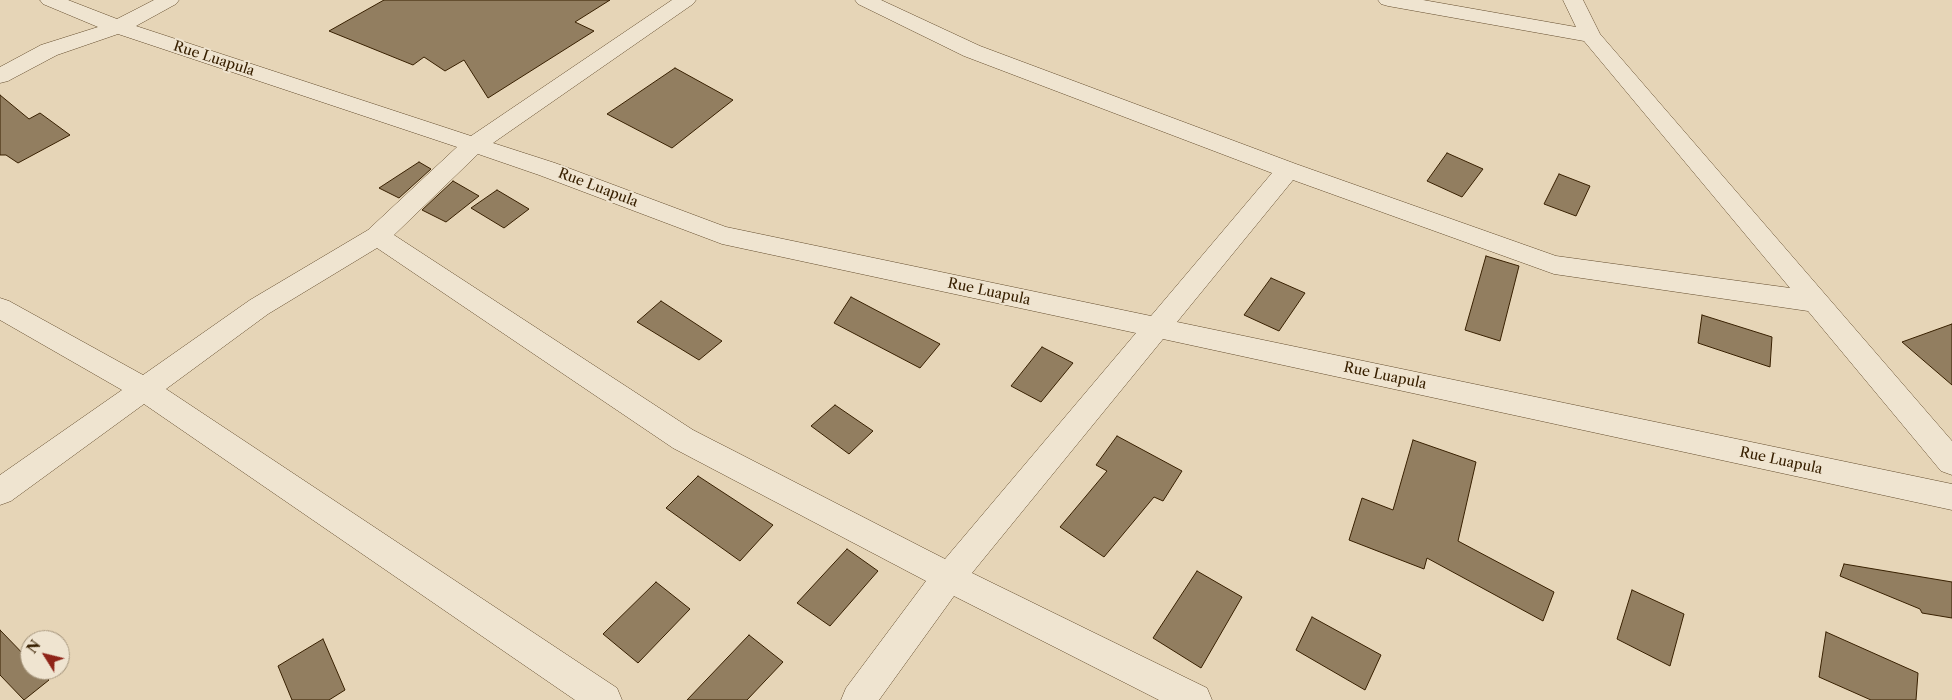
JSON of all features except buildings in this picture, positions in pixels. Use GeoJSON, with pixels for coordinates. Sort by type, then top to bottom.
{"type":"FeatureCollection","features":[{"type":"Feature","properties":{"kind":"street","name":"Rue Luapula"},"geometry":{"type":"LineString","coordinates":[[50,0],[118,27],[547,169],[722,235],[1952,497]]}},
{"type":"Feature","properties":{"kind":"street"},"geometry":{"type":"LineString","coordinates":[[0,76],[49,50],[118,27],[169,0]]}},
{"type":"Feature","properties":{"kind":"street"},"geometry":{"type":"LineString","coordinates":[[0,492],[259,307],[377,236],[474,145],[686,0]]}},
{"type":"Feature","properties":{"kind":"street"},"geometry":{"type":"LineString","coordinates":[[865,0],[972,51],[1288,170],[1554,265],[1818,302]]}},
{"type":"Feature","properties":{"kind":"street"},"geometry":{"type":"LineString","coordinates":[[1388,0],[1591,36]]}},
{"type":"Feature","properties":{"kind":"street"},"geometry":{"type":"LineString","coordinates":[[1573,0],[1591,36],[1952,462]]}},
{"type":"Feature","properties":{"kind":"street"},"geometry":{"type":"LineString","coordinates":[[858,700],[949,577],[1288,170]]}},
{"type":"Feature","properties":{"kind":"street"},"geometry":{"type":"LineString","coordinates":[[377,236],[683,439],[949,577],[1195,700]]}},
{"type":"Feature","properties":{"kind":"street"},"geometry":{"type":"LineString","coordinates":[[0,308],[144,389],[605,700]]}}]}
